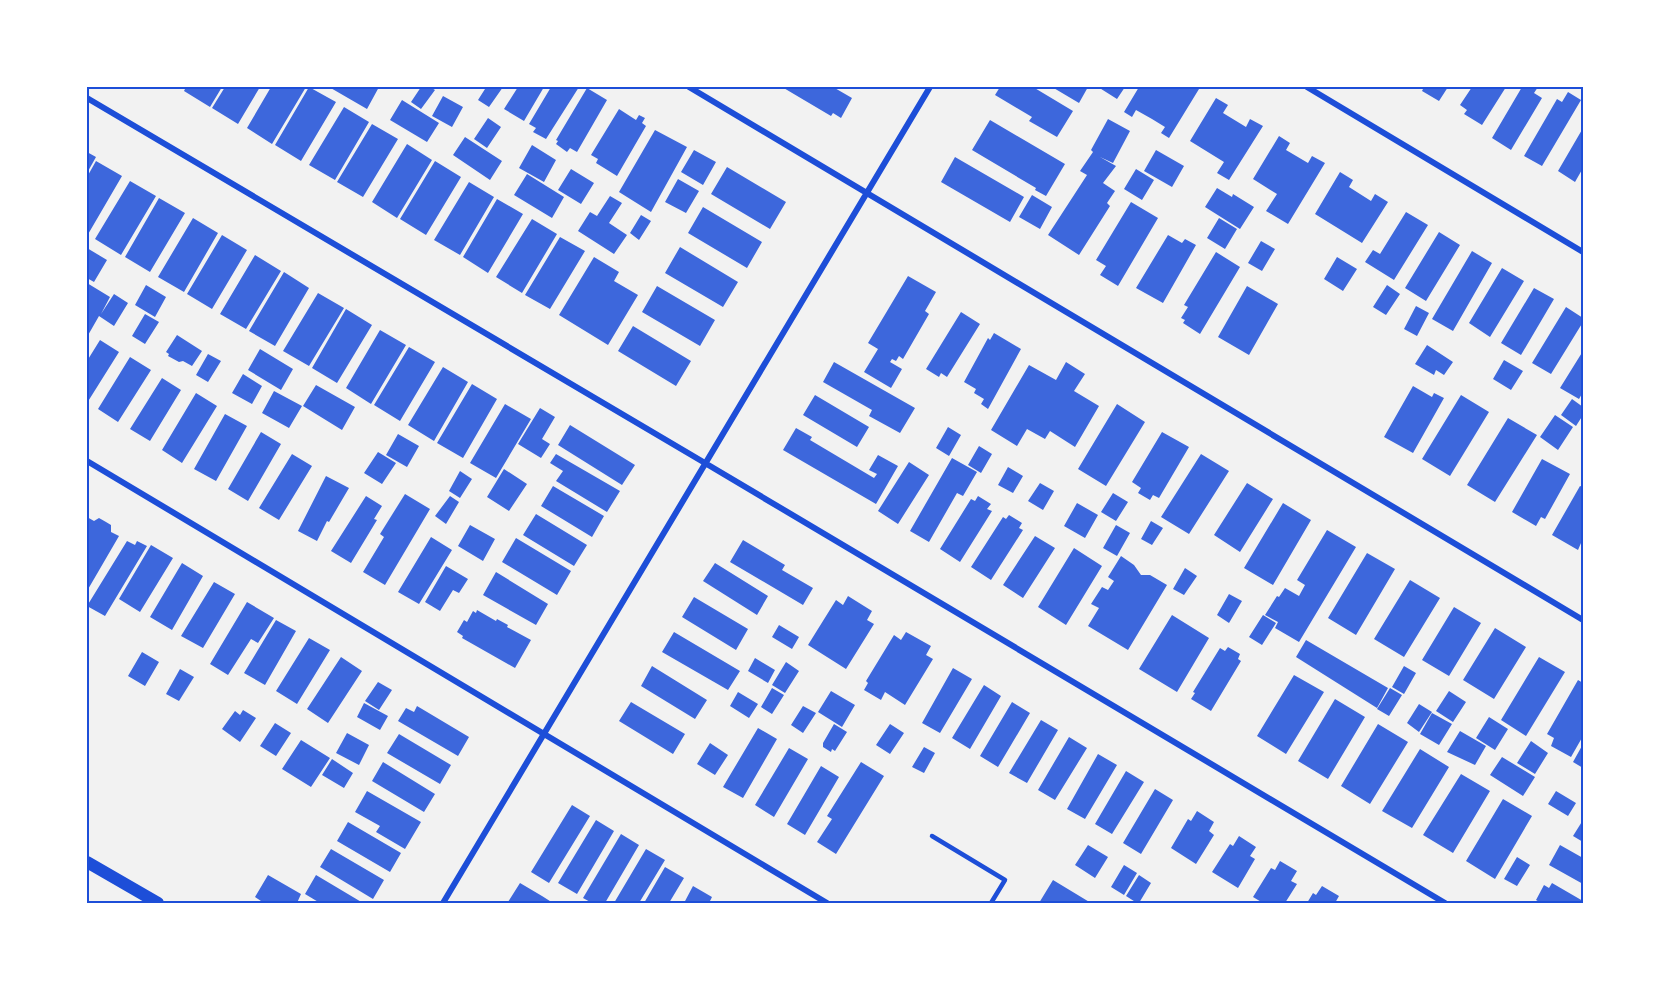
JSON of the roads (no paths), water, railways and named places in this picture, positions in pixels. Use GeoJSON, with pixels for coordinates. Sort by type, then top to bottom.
{"type":"FeatureCollection","features":[{"type":"Feature","properties":{"kind":"main road"},"geometry":{"type":"LineString","coordinates":[[87,862],[158,903]]}},
{"type":"Feature","properties":{"kind":"street"},"geometry":{"type":"LineString","coordinates":[[689,87],[1583,620]]}},
{"type":"Feature","properties":{"kind":"street"},"geometry":{"type":"LineString","coordinates":[[443,903],[930,87]]}},
{"type":"Feature","properties":{"kind":"street"},"geometry":{"type":"LineString","coordinates":[[1306,87],[1583,252]]}},
{"type":"Feature","properties":{"kind":"street"},"geometry":{"type":"LineString","coordinates":[[87,98],[1445,903]]}},
{"type":"Feature","properties":{"kind":"street"},"geometry":{"type":"LineString","coordinates":[[87,461],[827,903]]}},
{"type":"Feature","properties":{"kind":"lane"},"geometry":{"type":"LineString","coordinates":[[932,836],[1005,880],[991,903]]}}]}
